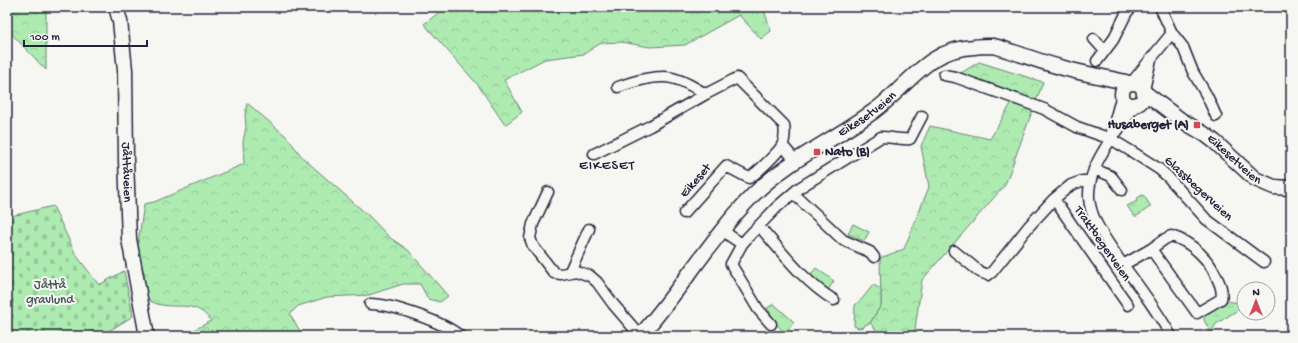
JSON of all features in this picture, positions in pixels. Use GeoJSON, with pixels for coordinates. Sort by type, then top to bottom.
{"type":"FeatureCollection","features":[{"type":"Feature","properties":{"kind":"main road","name":"Jåttåveien"},"geometry":{"type":"LineString","coordinates":[[116,7],[120,21],[125,70],[129,239],[147,336]]}},
{"type":"Feature","properties":{"kind":"main road","name":"Eikesetveien"},"geometry":{"type":"LineString","coordinates":[[641,335],[723,229],[754,194],[779,172],[796,160],[874,111],[923,66],[937,57],[954,50],[994,46],[1060,67],[1137,87],[1181,120],[1216,142],[1255,179],[1274,187],[1291,188]]}},
{"type":"Feature","properties":{"kind":"main road","name":"Eikesetveien"},"geometry":{"type":"LineString","coordinates":[[1089,75],[1109,86],[1122,97]]}},
{"type":"Feature","properties":{"kind":"main road"},"geometry":{"type":"LineString","coordinates":[[1124,86],[1137,87],[1141,101],[1136,105],[1125,102],[1122,97],[1124,86]]}},
{"type":"Feature","properties":{"kind":"main road","name":"Eikesetveien"},"geometry":{"type":"LineString","coordinates":[[1136,105],[1181,120]]}},
{"type":"Feature","properties":{"kind":"street"},"geometry":{"type":"LineString","coordinates":[[1097,61],[1113,40],[1127,12],[1132,7]]}},
{"type":"Feature","properties":{"kind":"street"},"geometry":{"type":"LineString","coordinates":[[1160,7],[1172,33],[1183,47],[1190,66],[1207,96],[1216,116]]}},
{"type":"Feature","properties":{"kind":"street"},"geometry":{"type":"LineString","coordinates":[[1137,87],[1151,57],[1172,33]]}},
{"type":"Feature","properties":{"kind":"street"},"geometry":{"type":"LineString","coordinates":[[1094,40],[1104,50]]}},
{"type":"Feature","properties":{"kind":"street"},"geometry":{"type":"LineString","coordinates":[[1137,87],[1148,76],[1151,57]]}},
{"type":"Feature","properties":{"kind":"street","name":"Glassbegerveien"},"geometry":{"type":"LineString","coordinates":[[944,75],[955,77],[1044,109],[1077,127],[1111,139],[1159,169],[1206,219],[1264,262]]}},
{"type":"Feature","properties":{"kind":"street"},"geometry":{"type":"LineString","coordinates":[[618,86],[662,76],[676,80],[706,94]]}},
{"type":"Feature","properties":{"kind":"street"},"geometry":{"type":"LineString","coordinates":[[594,154],[650,126],[737,78],[784,125],[785,136],[782,145],[796,160]]}},
{"type":"Feature","properties":{"kind":"street"},"geometry":{"type":"LineString","coordinates":[[1111,139],[1122,97]]}},
{"type":"Feature","properties":{"kind":"street"},"geometry":{"type":"LineString","coordinates":[[1136,105],[1101,154],[1090,181],[1089,198],[1096,224],[1171,336]]}},
{"type":"Feature","properties":{"kind":"street"},"geometry":{"type":"LineString","coordinates":[[770,324],[758,309],[731,264],[742,244],[777,207],[806,183],[881,137],[891,137],[901,140],[910,139],[922,116]]}},
{"type":"Feature","properties":{"kind":"street","name":"Eikeset"},"geometry":{"type":"LineString","coordinates":[[684,213],[726,166],[749,178],[756,174],[782,145]]}},
{"type":"Feature","properties":{"kind":"street"},"geometry":{"type":"LineString","coordinates":[[1094,169],[1112,176],[1122,190]]}},
{"type":"Feature","properties":{"kind":"street"},"geometry":{"type":"LineString","coordinates":[[954,251],[980,272],[988,275],[1054,198],[1071,185],[1082,181],[1090,181]]}},
{"type":"Feature","properties":{"kind":"street"},"geometry":{"type":"LineString","coordinates":[[548,192],[533,224],[530,238],[533,246],[551,270],[558,274],[570,271],[581,272],[593,278],[613,304],[641,335]]}},
{"type":"Feature","properties":{"kind":"street"},"geometry":{"type":"LineString","coordinates":[[793,194],[843,240],[870,252],[874,257]]}},
{"type":"Feature","properties":{"kind":"street","name":"Traktbegerveien"},"geometry":{"type":"LineString","coordinates":[[1054,198],[1128,305]]}},
{"type":"Feature","properties":{"kind":"street"},"geometry":{"type":"LineString","coordinates":[[759,226],[802,274],[834,300]]}},
{"type":"Feature","properties":{"kind":"street"},"geometry":{"type":"LineString","coordinates":[[570,271],[589,229]]}},
{"type":"Feature","properties":{"kind":"street"},"geometry":{"type":"LineString","coordinates":[[723,229],[742,244]]}},
{"type":"Feature","properties":{"kind":"street"},"geometry":{"type":"LineString","coordinates":[[1123,265],[1170,236],[1190,246],[1212,267],[1222,289],[1221,299],[1197,313],[1151,249]]}},
{"type":"Feature","properties":{"kind":"street"},"geometry":{"type":"LineString","coordinates":[[370,304],[378,304],[413,314],[438,324],[460,336]]}},
{"type":"Feature","properties":{"kind":"green space"},"geometry":{"type":"Polygon","coordinates":[[[7,7],[46,7],[46,70],[7,29],[7,7]]]}},
{"type":"Feature","properties":{"kind":"green space"},"geometry":{"type":"Polygon","coordinates":[[[446,7],[763,7],[771,31],[761,39],[739,15],[685,45],[650,47],[621,42],[601,43],[584,54],[545,59],[504,80],[522,112],[505,125],[478,85],[424,24],[446,7]]]}},
{"type":"Feature","properties":{"kind":"green space"},"geometry":{"type":"Polygon","coordinates":[[[979,62],[1043,82],[1005,185],[922,280],[914,336],[882,336],[870,323],[881,305],[880,258],[904,249],[929,187],[921,146],[930,126],[990,139],[1015,97],[961,73],[979,62]]]}},
{"type":"Feature","properties":{"kind":"green space"},"geometry":{"type":"Polygon","coordinates":[[[247,103],[286,136],[303,158],[370,217],[389,237],[408,250],[448,296],[440,302],[428,299],[420,284],[403,284],[369,295],[327,297],[298,306],[290,314],[303,336],[288,332],[260,332],[240,336],[188,336],[194,330],[211,321],[198,309],[183,306],[160,305],[152,302],[146,297],[142,293],[145,274],[136,257],[144,204],[154,202],[244,164],[243,142],[246,127],[245,115],[247,103]]]}},
{"type":"Feature","properties":{"kind":"green space"},"geometry":{"type":"Polygon","coordinates":[[[1142,195],[1150,207],[1137,216],[1134,216],[1127,206],[1137,201],[1136,199],[1142,195]]]}},
{"type":"Feature","properties":{"kind":"green space","name":"Jåttå gravlund"},"geometry":{"type":"Polygon","coordinates":[[[53,206],[76,255],[99,285],[124,271],[133,316],[101,336],[7,336],[7,217],[53,206]]]}},
{"type":"Feature","properties":{"kind":"green space"},"geometry":{"type":"Polygon","coordinates":[[[853,224],[869,232],[864,241],[848,234],[853,224]]]}},
{"type":"Feature","properties":{"kind":"green space"},"geometry":{"type":"Polygon","coordinates":[[[816,268],[834,281],[828,290],[810,275],[816,268]]]}},
{"type":"Feature","properties":{"kind":"green space"},"geometry":{"type":"Polygon","coordinates":[[[873,285],[881,289],[881,305],[870,323],[859,328],[854,326],[855,305],[873,285]]]}},
{"type":"Feature","properties":{"kind":"green space"},"geometry":{"type":"Polygon","coordinates":[[[1222,300],[1236,303],[1236,311],[1216,324],[1211,333],[1204,320],[1205,313],[1222,300]]]}},
{"type":"Feature","properties":{"kind":"green space"},"geometry":{"type":"Polygon","coordinates":[[[774,304],[794,322],[789,329],[784,332],[767,315],[770,312],[767,308],[774,304]]]}},
{"type":"Feature","properties":{"kind":"place","name":"Husaberget (A)"},"geometry":{"type":"Point","coordinates":[1197,125]}},
{"type":"Feature","properties":{"kind":"place","name":"Nato (B)"},"geometry":{"type":"Point","coordinates":[817,152]}},
{"type":"Feature","properties":{"kind":"district","name":"EIKESET"},"geometry":{"type":"Point","coordinates":[607,166]}}]}
